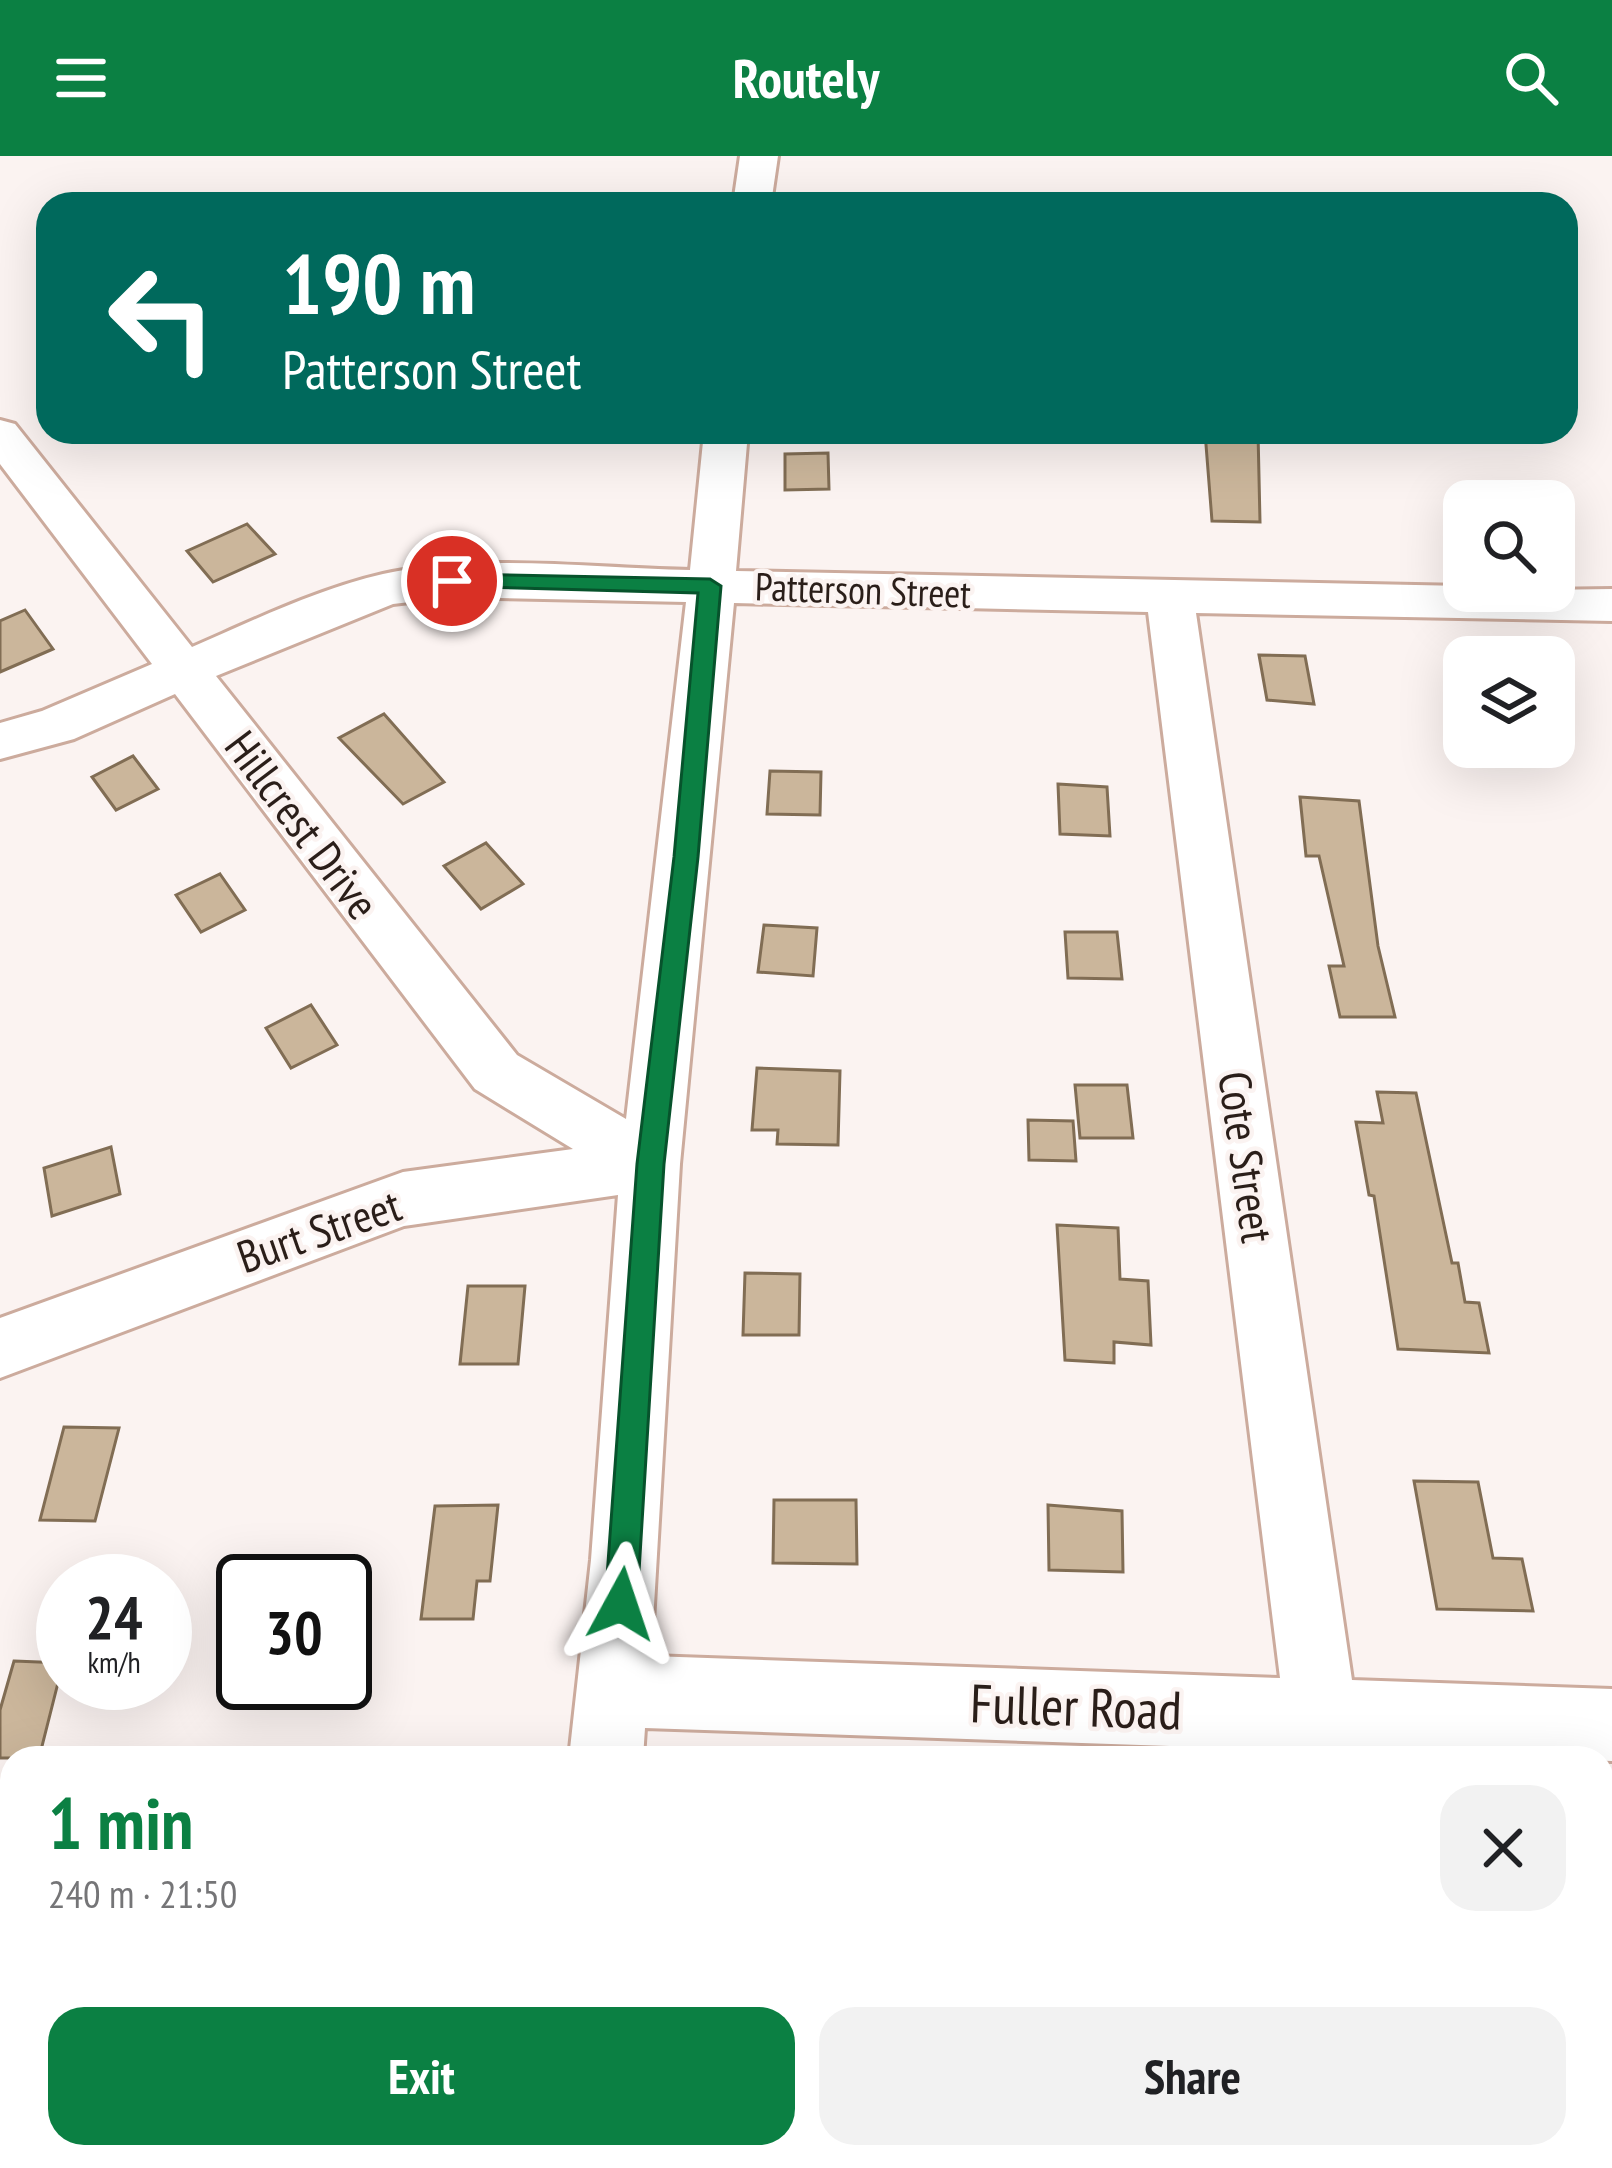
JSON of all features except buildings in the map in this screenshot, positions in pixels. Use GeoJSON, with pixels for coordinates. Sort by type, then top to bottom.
{"type":"FeatureCollection","features":[{"type":"Feature","properties":{"kind":"street"},"geometry":{"type":"LineString","coordinates":[[754,192],[759,156]]}},
{"type":"Feature","properties":{"kind":"street","name":"Hillcrest Drive"},"geometry":{"type":"LineString","coordinates":[[0,434],[496,1072],[650,1164]]}},
{"type":"Feature","properties":{"kind":"street"},"geometry":{"type":"LineString","coordinates":[[610,1725],[650,1164],[686,857],[725,444]]}},
{"type":"Feature","properties":{"kind":"street","name":"Patterson Street"},"geometry":{"type":"LineString","coordinates":[[0,741],[56,726],[292,623],[387,589],[452,581],[1612,605]]}},
{"type":"Feature","properties":{"kind":"street","name":"Cote Street"},"geometry":{"type":"LineString","coordinates":[[1170,599],[1321,1715]]}},
{"type":"Feature","properties":{"kind":"street","name":"Burt Street"},"geometry":{"type":"LineString","coordinates":[[0,1348],[403,1199],[650,1164]]}},
{"type":"Feature","properties":{"kind":"street","name":"Fuller Road"},"geometry":{"type":"LineString","coordinates":[[610,1725],[1321,1715],[1612,1725]]}},
{"type":"Feature","properties":{"kind":"route"},"geometry":{"type":"LineString","coordinates":[[452,581],[710,586],[686,857],[650,1164],[621,1604]]}}]}
